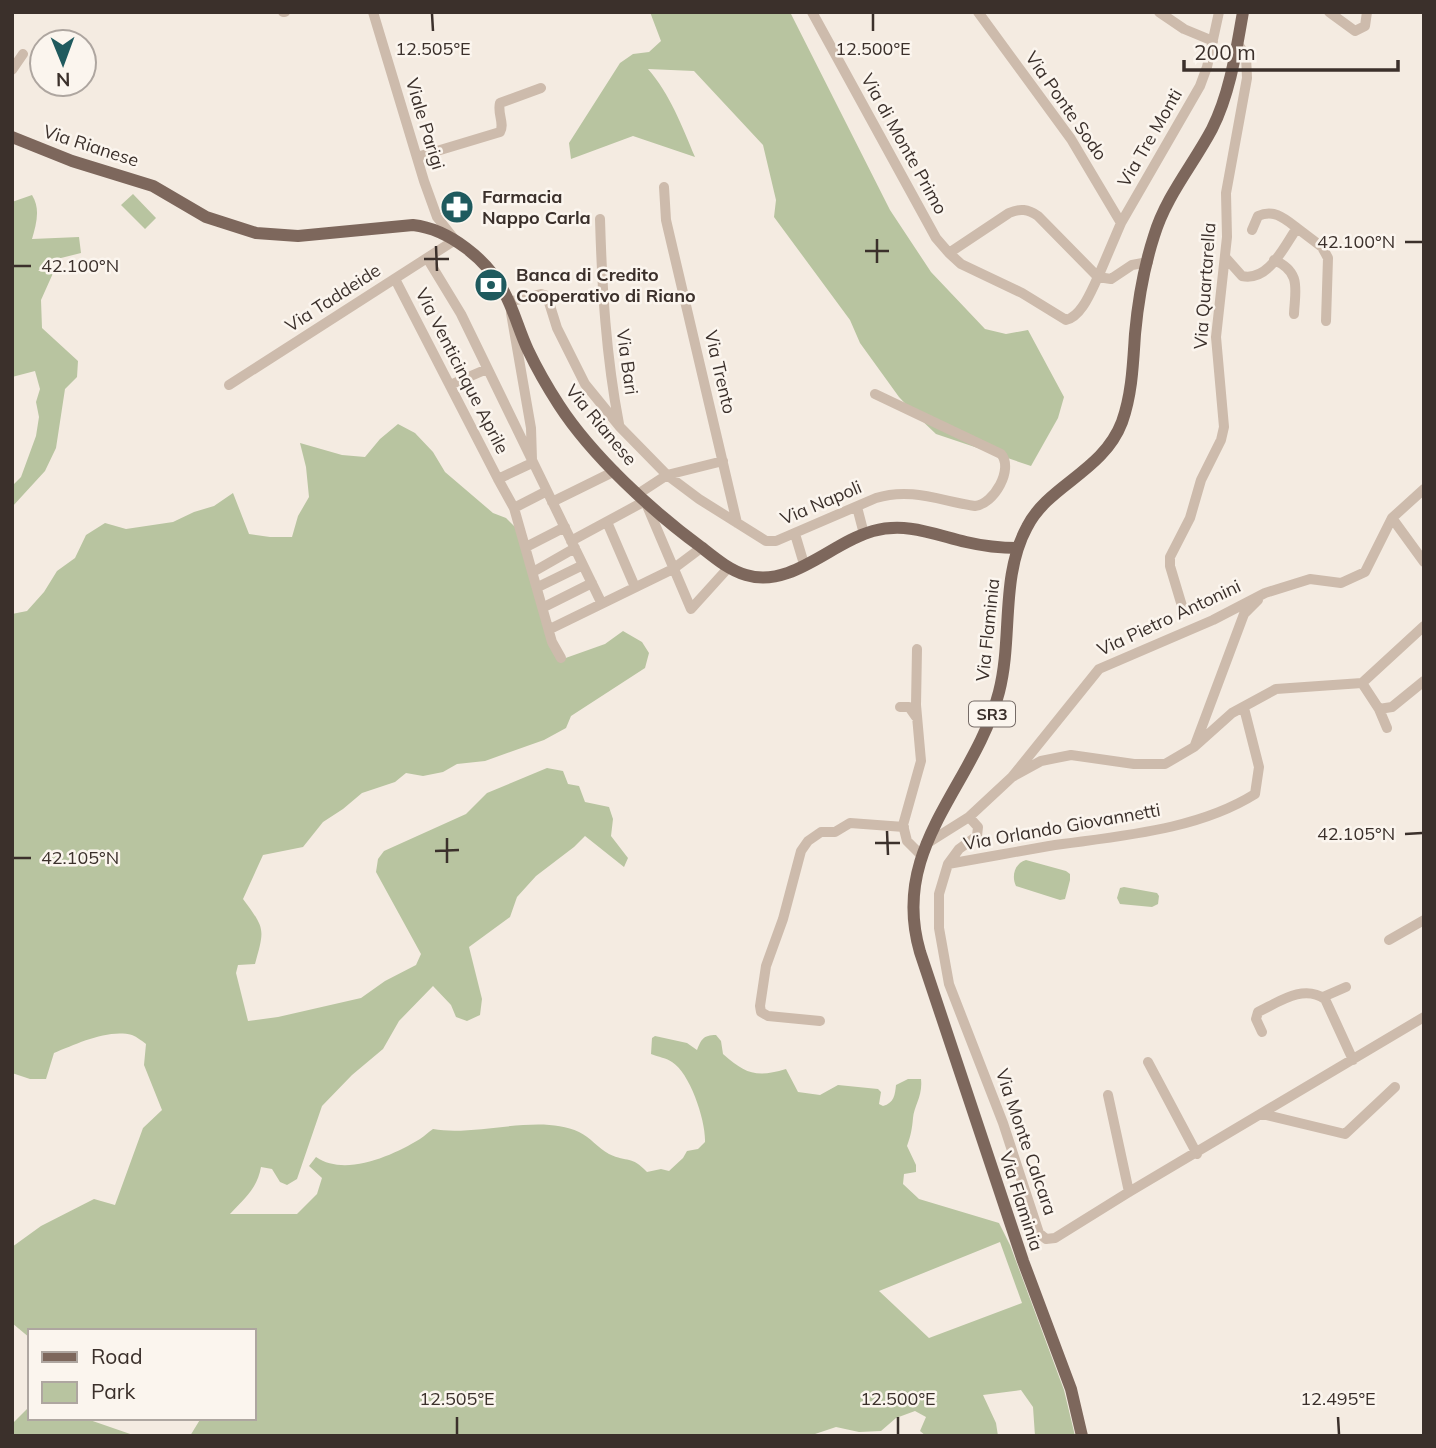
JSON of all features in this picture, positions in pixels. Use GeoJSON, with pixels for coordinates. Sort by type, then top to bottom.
{"type":"FeatureCollection","features":[{"type":"Feature","properties":{"kind":"main road","name":"Via Flaminia"},"geometry":{"type":"LineString","coordinates":[[1082,1436],[1070,1384],[1023,1261],[918,948],[912,906],[915,879],[923,850],[994,709],[1004,665],[1012,574],[1025,529],[1034,514],[1098,459],[1119,428],[1129,396],[1137,316],[1161,216],[1216,119],[1226,92],[1243,12]]}},
{"type":"Feature","properties":{"kind":"main road","name":"Via Rianese"},"geometry":{"type":"LineString","coordinates":[[12,137],[72,161],[153,186],[202,215],[256,233],[298,236],[413,225],[433,229],[455,240],[489,271],[509,303],[528,351],[559,405],[615,471],[642,498],[729,568],[749,576],[764,578],[786,573],[864,534],[888,528],[910,527],[975,544],[1018,548]]}},
{"type":"Feature","properties":{"kind":"street","name":"Viale Parigi"},"geometry":{"type":"LineString","coordinates":[[373,12],[416,157],[437,217],[455,240]]}},
{"type":"Feature","properties":{"kind":"street","name":"Via di Monte Primo"},"geometry":{"type":"LineString","coordinates":[[812,12],[936,238],[961,264],[1022,293],[1068,321]]}},
{"type":"Feature","properties":{"kind":"street","name":"Via Ponte Sodo"},"geometry":{"type":"LineString","coordinates":[[978,12],[1071,139],[1121,223]]}},
{"type":"Feature","properties":{"kind":"street"},"geometry":{"type":"LineString","coordinates":[[1159,12],[1184,29],[1213,41]]}},
{"type":"Feature","properties":{"kind":"street","name":"Via Tre Monti"},"geometry":{"type":"LineString","coordinates":[[1068,321],[1087,299],[1121,223],[1200,86],[1219,12]]}},
{"type":"Feature","properties":{"kind":"street"},"geometry":{"type":"LineString","coordinates":[[1329,12],[1355,31],[1365,26],[1367,12]]}},
{"type":"Feature","properties":{"kind":"street","name":"Via Quartarella"},"geometry":{"type":"LineString","coordinates":[[1182,606],[1170,566],[1171,554],[1190,518],[1201,480],[1221,440],[1224,427],[1216,337],[1227,229],[1226,197],[1247,78],[1247,56],[1238,44]]}},
{"type":"Feature","properties":{"kind":"street"},"geometry":{"type":"LineString","coordinates":[[12,70],[23,54]]}},
{"type":"Feature","properties":{"kind":"street"},"geometry":{"type":"LineString","coordinates":[[416,157],[500,132],[500,103],[541,88]]}},
{"type":"Feature","properties":{"kind":"street","name":"Via Trento"},"geometry":{"type":"LineString","coordinates":[[664,187],[666,220],[737,523]]}},
{"type":"Feature","properties":{"kind":"street"},"geometry":{"type":"LineString","coordinates":[[949,253],[1013,211],[1027,210],[1040,218],[1098,277],[1111,279],[1132,265],[1148,262]]}},
{"type":"Feature","properties":{"kind":"street"},"geometry":{"type":"LineString","coordinates":[[1252,230],[1258,216],[1268,213],[1280,216],[1319,244],[1327,255],[1329,267],[1326,321]]}},
{"type":"Feature","properties":{"kind":"street","name":"Via Bari"},"geometry":{"type":"LineString","coordinates":[[600,219],[602,303],[607,358],[620,427]]}},
{"type":"Feature","properties":{"kind":"street"},"geometry":{"type":"LineString","coordinates":[[1225,257],[1245,278],[1262,274],[1297,228]]}},
{"type":"Feature","properties":{"kind":"street","name":"Via Taddeide"},"geometry":{"type":"LineString","coordinates":[[229,384],[455,240]]}},
{"type":"Feature","properties":{"kind":"street"},"geometry":{"type":"LineString","coordinates":[[427,258],[461,314],[531,463],[550,496],[601,602]]}},
{"type":"Feature","properties":{"kind":"street"},"geometry":{"type":"LineString","coordinates":[[1274,260],[1286,266],[1294,278],[1294,314]]}},
{"type":"Feature","properties":{"kind":"street","name":"Via Venticinque Aprile"},"geometry":{"type":"LineString","coordinates":[[395,279],[514,508],[552,642],[561,658]]}},
{"type":"Feature","properties":{"kind":"street","name":"Via Napoli"},"geometry":{"type":"LineString","coordinates":[[509,303],[541,294],[547,296],[557,328],[585,384],[620,427],[667,475],[770,542],[881,497],[904,492],[980,506],[995,494],[1006,466],[1003,456],[992,448],[875,394]]}},
{"type":"Feature","properties":{"kind":"street"},"geometry":{"type":"LineString","coordinates":[[509,303],[531,428],[531,463]]}},
{"type":"Feature","properties":{"kind":"street"},"geometry":{"type":"LineString","coordinates":[[450,385],[487,369]]}},
{"type":"Feature","properties":{"kind":"street"},"geometry":{"type":"LineString","coordinates":[[533,572],[642,498],[667,475],[723,461]]}},
{"type":"Feature","properties":{"kind":"street"},"geometry":{"type":"LineString","coordinates":[[498,479],[531,463]]}},
{"type":"Feature","properties":{"kind":"street"},"geometry":{"type":"LineString","coordinates":[[514,508],[615,471]]}},
{"type":"Feature","properties":{"kind":"street","name":"Via Pietro Antonini"},"geometry":{"type":"LineString","coordinates":[[969,817],[1013,777],[1100,669],[1213,620],[1265,593],[1310,579],[1341,583],[1365,572],[1392,519],[1424,489]]}},
{"type":"Feature","properties":{"kind":"street"},"geometry":{"type":"LineString","coordinates":[[642,498],[691,608],[729,568]]}},
{"type":"Feature","properties":{"kind":"street"},"geometry":{"type":"LineString","coordinates":[[857,508],[864,534]]}},
{"type":"Feature","properties":{"kind":"street"},"geometry":{"type":"LineString","coordinates":[[1392,519],[1424,562]]}},
{"type":"Feature","properties":{"kind":"street"},"geometry":{"type":"LineString","coordinates":[[607,522],[635,587]]}},
{"type":"Feature","properties":{"kind":"street"},"geometry":{"type":"LineString","coordinates":[[526,547],[565,527]]}},
{"type":"Feature","properties":{"kind":"street"},"geometry":{"type":"LineString","coordinates":[[795,534],[804,564]]}},
{"type":"Feature","properties":{"kind":"street"},"geometry":{"type":"LineString","coordinates":[[550,629],[673,569],[701,548]]}},
{"type":"Feature","properties":{"kind":"street"},"geometry":{"type":"LineString","coordinates":[[538,587],[583,565]]}},
{"type":"Feature","properties":{"kind":"street"},"geometry":{"type":"LineString","coordinates":[[544,607],[592,583]]}},
{"type":"Feature","properties":{"kind":"street","name":"Via Pietro Antonini"},"geometry":{"type":"LineString","coordinates":[[1013,777],[1041,761],[1057,756],[1071,755],[1134,764],[1165,764],[1194,747],[1244,614],[1265,593]]}},
{"type":"Feature","properties":{"kind":"street"},"geometry":{"type":"LineString","coordinates":[[1194,747],[1232,713],[1276,690],[1362,683],[1424,626]]}},
{"type":"Feature","properties":{"kind":"street"},"geometry":{"type":"LineString","coordinates":[[917,649],[920,768],[906,811],[904,827],[907,841],[923,850],[969,817],[978,827],[977,836],[959,849],[948,864]]}},
{"type":"Feature","properties":{"kind":"street"},"geometry":{"type":"LineString","coordinates":[[1379,709],[1392,707],[1424,681]]}},
{"type":"Feature","properties":{"kind":"street"},"geometry":{"type":"LineString","coordinates":[[1362,683],[1379,709],[1387,729]]}},
{"type":"Feature","properties":{"kind":"street"},"geometry":{"type":"LineString","coordinates":[[900,707],[909,708],[918,719]]}},
{"type":"Feature","properties":{"kind":"street","name":"Via Orlando Giovannetti"},"geometry":{"type":"LineString","coordinates":[[948,864],[1049,846],[1143,834],[1235,806],[1255,794],[1259,767],[1244,708]]}},
{"type":"Feature","properties":{"kind":"street"},"geometry":{"type":"LineString","coordinates":[[820,1021],[768,1016],[761,1012],[760,1006],[766,966],[783,919],[802,851],[808,841],[821,832],[835,832],[850,823],[904,827]]}},
{"type":"Feature","properties":{"kind":"street","name":"Via Monte Calcara"},"geometry":{"type":"LineString","coordinates":[[948,864],[940,889],[938,914],[949,984],[1003,1123],[1039,1233],[1046,1239],[1055,1238],[1424,1017]]}},
{"type":"Feature","properties":{"kind":"street"},"geometry":{"type":"LineString","coordinates":[[1389,940],[1424,920]]}},
{"type":"Feature","properties":{"kind":"street"},"geometry":{"type":"LineString","coordinates":[[1323,997],[1346,987]]}},
{"type":"Feature","properties":{"kind":"street"},"geometry":{"type":"LineString","coordinates":[[1262,1032],[1256,1018],[1258,1012],[1297,993],[1312,992],[1323,997],[1353,1060]]}},
{"type":"Feature","properties":{"kind":"street"},"geometry":{"type":"LineString","coordinates":[[1148,1062],[1197,1154]]}},
{"type":"Feature","properties":{"kind":"street"},"geometry":{"type":"LineString","coordinates":[[1262,1114],[1345,1134],[1395,1087]]}},
{"type":"Feature","properties":{"kind":"street"},"geometry":{"type":"LineString","coordinates":[[1108,1095],[1129,1192]]}},
{"type":"Feature","properties":{"kind":"green space"},"geometry":{"type":"Polygon","coordinates":[[[650,12],[790,12],[890,210],[931,272],[985,329],[1006,334],[1028,330],[1064,397],[1058,418],[1031,466],[936,434],[899,397],[860,343],[850,320],[774,217],[776,200],[763,145],[694,71],[648,69],[669,100],[695,157],[633,136],[571,159],[569,143],[620,63],[633,54],[649,52],[661,41],[650,12]]]}},
{"type":"Feature","properties":{"kind":"green space"},"geometry":{"type":"Polygon","coordinates":[[[133,194],[156,218],[145,229],[121,205],[133,194]]]}},
{"type":"Feature","properties":{"kind":"green space"},"geometry":{"type":"Polygon","coordinates":[[[32,195],[37,211],[32,239],[79,237],[81,253],[53,260],[38,271],[54,271],[41,300],[42,328],[78,361],[77,377],[65,389],[56,448],[45,471],[12,507],[12,486],[21,477],[36,436],[39,417],[36,402],[40,389],[35,371],[12,377],[12,202],[32,195]]]}},
{"type":"Feature","properties":{"kind":"green space"},"geometry":{"type":"Polygon","coordinates":[[[398,424],[415,433],[433,452],[445,472],[493,513],[506,518],[516,528],[560,660],[605,644],[623,631],[642,642],[649,653],[645,668],[571,716],[566,728],[544,740],[485,761],[457,764],[443,772],[423,776],[406,773],[395,782],[362,793],[323,822],[303,847],[263,855],[243,899],[259,923],[260,943],[255,964],[238,965],[236,973],[248,1021],[361,998],[385,981],[416,965],[421,954],[376,872],[378,859],[384,851],[466,814],[487,793],[547,768],[563,771],[568,784],[579,786],[585,802],[609,807],[613,819],[611,836],[628,858],[624,867],[585,836],[536,876],[517,897],[510,917],[469,947],[482,999],[480,1015],[467,1021],[456,1017],[451,1005],[433,986],[399,1021],[383,1049],[352,1075],[322,1106],[297,1179],[287,1185],[280,1182],[272,1169],[261,1167],[253,1187],[230,1214],[297,1214],[317,1194],[322,1178],[309,1166],[316,1157],[341,1165],[368,1162],[409,1145],[433,1129],[450,1131],[527,1125],[563,1127],[583,1134],[609,1154],[633,1161],[647,1172],[661,1169],[669,1171],[687,1151],[698,1149],[705,1142],[705,1133],[696,1098],[685,1076],[670,1061],[651,1054],[652,1038],[655,1036],[687,1043],[697,1050],[703,1039],[716,1035],[721,1041],[723,1054],[745,1070],[767,1073],[786,1069],[798,1092],[820,1095],[838,1085],[878,1089],[881,1092],[879,1104],[883,1106],[892,1101],[896,1085],[908,1079],[921,1079],[921,1091],[907,1146],[916,1165],[916,1172],[904,1174],[903,1184],[919,1199],[999,1223],[1010,1245],[1064,1390],[1075,1436],[1035,1436],[1033,1407],[1021,1390],[983,1395],[996,1423],[998,1436],[926,1436],[920,1431],[926,1417],[915,1411],[896,1418],[881,1431],[859,1432],[836,1427],[815,1434],[785,1436],[190,1436],[200,1420],[256,1420],[256,1329],[28,1329],[28,1336],[12,1323],[12,1247],[41,1226],[94,1199],[115,1205],[143,1128],[162,1110],[144,1065],[146,1044],[132,1035],[102,1036],[54,1053],[46,1079],[30,1079],[12,1073],[12,614],[27,611],[44,592],[57,571],[75,558],[86,535],[105,523],[126,529],[173,522],[214,506],[233,493],[249,534],[292,537],[298,516],[309,497],[300,443],[342,455],[365,457],[380,439],[398,424]],[[1000,1242],[879,1291],[929,1338],[1022,1303],[1000,1242]]]}},
{"type":"Feature","properties":{"kind":"green space"},"geometry":{"type":"Polygon","coordinates":[[[1026,860],[1070,874],[1065,899],[1060,900],[1016,886],[1015,870],[1026,860]]]}},
{"type":"Feature","properties":{"kind":"green space"},"geometry":{"type":"Polygon","coordinates":[[[1120,888],[1157,893],[1158,904],[1152,907],[1120,904],[1117,898],[1120,888]]]}},
{"type":"Feature","properties":{"kind":"green space"},"geometry":{"type":"Polygon","coordinates":[[[28,1408],[28,1420],[90,1420],[136,1436],[12,1436],[12,1424],[28,1408]]]}},
{"type":"Feature","properties":{"kind":"place","name":"Farmacia Nappo Carla"},"geometry":{"type":"Point","coordinates":[457,207]}},
{"type":"Feature","properties":{"kind":"place","name":"Banca di Credito Cooperativo di Riano"},"geometry":{"type":"Point","coordinates":[491,285]}}]}
